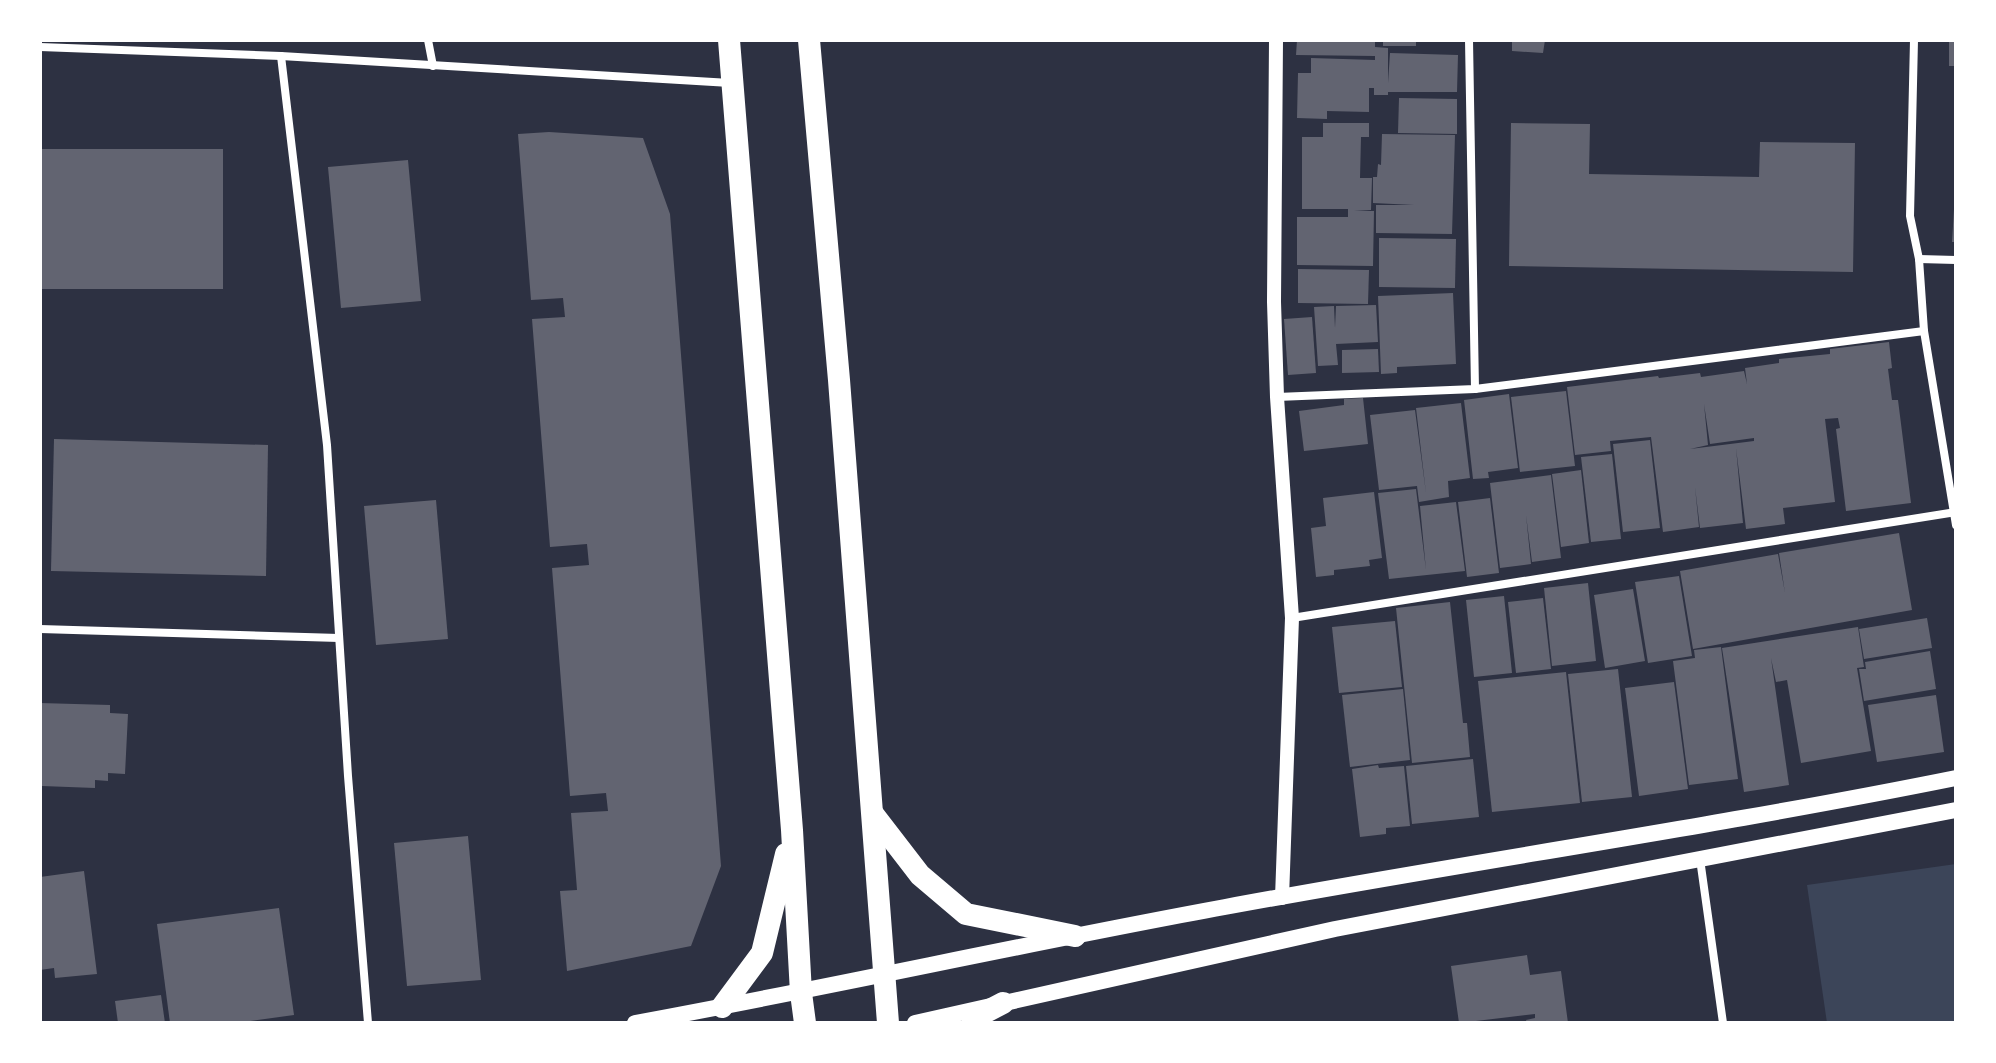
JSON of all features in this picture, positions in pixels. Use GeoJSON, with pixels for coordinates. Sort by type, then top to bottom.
{"type":"FeatureCollection","features":[{"type":"Feature","properties":{"kind":"highway"},"geometry":{"type":"LineString","coordinates":[[729,40],[805,1023]]}},
{"type":"Feature","properties":{"kind":"highway"},"geometry":{"type":"LineString","coordinates":[[809,40],[888,1023]]}},
{"type":"Feature","properties":{"kind":"highway"},"geometry":{"type":"LineString","coordinates":[[873,814],[920,875],[966,914],[1075,936]]}},
{"type":"Feature","properties":{"kind":"highway"},"geometry":{"type":"LineString","coordinates":[[722,1007],[762,953],[792,830]]}},
{"type":"Feature","properties":{"kind":"highway"},"geometry":{"type":"LineString","coordinates":[[972,1023],[1003,1003]]}},
{"type":"Feature","properties":{"kind":"main road"},"geometry":{"type":"LineString","coordinates":[[635,1023],[801,993],[1075,936],[1792,811],[1956,778]]}},
{"type":"Feature","properties":{"kind":"main road"},"geometry":{"type":"LineString","coordinates":[[915,1023],[1335,929],[1956,810]]}},
{"type":"Feature","properties":{"kind":"street"},"geometry":{"type":"LineString","coordinates":[[428,40],[433,66]]}},
{"type":"Feature","properties":{"kind":"street"},"geometry":{"type":"LineString","coordinates":[[1276,40],[1274,302],[1277,397],[1292,618],[1282,898]]}},
{"type":"Feature","properties":{"kind":"street"},"geometry":{"type":"LineString","coordinates":[[1469,40],[1475,389]]}},
{"type":"Feature","properties":{"kind":"street"},"geometry":{"type":"LineString","coordinates":[[1914,40],[1910,216],[1919,259],[1924,331],[1956,525]]}},
{"type":"Feature","properties":{"kind":"street"},"geometry":{"type":"LineString","coordinates":[[40,47],[281,56],[731,83]]}},
{"type":"Feature","properties":{"kind":"street"},"geometry":{"type":"LineString","coordinates":[[281,56],[327,445],[368,1023]]}},
{"type":"Feature","properties":{"kind":"street"},"geometry":{"type":"LineString","coordinates":[[1919,259],[1956,260]]}},
{"type":"Feature","properties":{"kind":"street"},"geometry":{"type":"LineString","coordinates":[[1277,397],[1475,389],[1924,331]]}},
{"type":"Feature","properties":{"kind":"street"},"geometry":{"type":"LineString","coordinates":[[1292,618],[1955,513]]}},
{"type":"Feature","properties":{"kind":"street"},"geometry":{"type":"LineString","coordinates":[[40,629],[339,638]]}},
{"type":"Feature","properties":{"kind":"street"},"geometry":{"type":"LineString","coordinates":[[1700,859],[1723,1023]]}},
{"type":"Feature","properties":{"kind":"shaded area"},"geometry":{"type":"Polygon","coordinates":[[[1956,864],[1956,1023],[1827,1023],[1807,885],[1956,864]]]}},
{"type":"Feature","properties":{"kind":"building"},"geometry":{"type":"Polygon","coordinates":[[[1297,40],[1375,40],[1375,47],[1388,48],[1388,83],[1390,53],[1458,55],[1457,92],[1388,92],[1388,95],[1374,95],[1374,88],[1369,88],[1369,112],[1327,111],[1327,119],[1297,118],[1298,73],[1311,73],[1311,58],[1375,60],[1375,56],[1296,55],[1297,40]]]}},
{"type":"Feature","properties":{"kind":"building"},"geometry":{"type":"Polygon","coordinates":[[[1383,40],[1416,40],[1416,46],[1383,46],[1383,40]]]}},
{"type":"Feature","properties":{"kind":"building"},"geometry":{"type":"Polygon","coordinates":[[[1512,40],[1545,40],[1543,53],[1512,51],[1512,40]]]}},
{"type":"Feature","properties":{"kind":"building"},"geometry":{"type":"Polygon","coordinates":[[[1949,40],[1956,40],[1956,66],[1949,66],[1949,40]]]}},
{"type":"Feature","properties":{"kind":"building"},"geometry":{"type":"Polygon","coordinates":[[[1399,98],[1457,99],[1457,134],[1398,133],[1399,98]]]}},
{"type":"Feature","properties":{"kind":"building"},"geometry":{"type":"Polygon","coordinates":[[[1323,123],[1369,123],[1369,137],[1361,137],[1360,178],[1372,178],[1371,210],[1354,211],[1374,211],[1373,266],[1297,265],[1297,217],[1348,217],[1348,209],[1302,209],[1302,137],[1323,137],[1323,123]]]}},
{"type":"Feature","properties":{"kind":"building"},"geometry":{"type":"Polygon","coordinates":[[[1511,123],[1590,124],[1589,174],[1759,177],[1760,142],[1855,143],[1853,272],[1509,266],[1511,123]]]}},
{"type":"Feature","properties":{"kind":"building"},"geometry":{"type":"Polygon","coordinates":[[[549,132],[643,138],[670,214],[721,866],[691,946],[567,971],[560,891],[577,890],[571,813],[608,811],[606,793],[570,796],[552,568],[589,565],[587,544],[550,547],[532,319],[565,317],[563,298],[531,300],[518,134],[549,132]]]}},
{"type":"Feature","properties":{"kind":"building"},"geometry":{"type":"Polygon","coordinates":[[[1382,134],[1455,135],[1452,234],[1376,233],[1376,205],[1414,205],[1373,203],[1373,177],[1377,177],[1378,164],[1381,165],[1382,134]]]}},
{"type":"Feature","properties":{"kind":"building"},"geometry":{"type":"Polygon","coordinates":[[[40,149],[223,149],[223,289],[40,289],[40,149]]]}},
{"type":"Feature","properties":{"kind":"building"},"geometry":{"type":"Polygon","coordinates":[[[408,160],[421,301],[341,308],[328,167],[408,160]]]}},
{"type":"Feature","properties":{"kind":"building"},"geometry":{"type":"Polygon","coordinates":[[[1954,209],[1956,242],[1952,242],[1954,209]]]}},
{"type":"Feature","properties":{"kind":"building"},"geometry":{"type":"Polygon","coordinates":[[[1379,238],[1456,239],[1455,288],[1379,287],[1379,238]]]}},
{"type":"Feature","properties":{"kind":"building"},"geometry":{"type":"Polygon","coordinates":[[[1298,269],[1369,270],[1368,304],[1298,303],[1298,269]]]}},
{"type":"Feature","properties":{"kind":"building"},"geometry":{"type":"Polygon","coordinates":[[[1453,293],[1456,364],[1397,367],[1397,373],[1381,374],[1378,296],[1453,293]]]}},
{"type":"Feature","properties":{"kind":"building"},"geometry":{"type":"Polygon","coordinates":[[[1376,305],[1378,342],[1336,344],[1338,365],[1318,366],[1314,307],[1334,306],[1335,328],[1336,306],[1376,305]]]}},
{"type":"Feature","properties":{"kind":"building"},"geometry":{"type":"Polygon","coordinates":[[[1312,317],[1316,373],[1288,375],[1284,319],[1312,317]]]}},
{"type":"Feature","properties":{"kind":"building"},"geometry":{"type":"Polygon","coordinates":[[[1889,342],[1892,400],[1898,400],[1911,503],[1846,511],[1836,429],[1840,428],[1838,418],[1825,419],[1835,502],[1783,508],[1785,524],[1746,529],[1736,448],[1743,523],[1700,528],[1695,487],[1699,527],[1663,532],[1651,437],[1610,441],[1611,451],[1575,455],[1567,387],[1658,376],[1700,373],[1701,377],[1744,371],[1747,384],[1745,368],[1779,363],[1779,359],[1830,354],[1830,349],[1889,342]],[[1704,404],[1708,445],[1690,449],[1754,441],[1754,438],[1710,444],[1704,404]]]}},
{"type":"Feature","properties":{"kind":"building"},"geometry":{"type":"Polygon","coordinates":[[[1378,349],[1379,372],[1342,373],[1342,350],[1378,349]]]}},
{"type":"Feature","properties":{"kind":"building"},"geometry":{"type":"Polygon","coordinates":[[[1566,391],[1575,466],[1520,472],[1511,397],[1566,391]]]}},
{"type":"Feature","properties":{"kind":"building"},"geometry":{"type":"Polygon","coordinates":[[[1509,394],[1518,468],[1488,472],[1489,478],[1473,479],[1464,400],[1509,394]]]}},
{"type":"Feature","properties":{"kind":"building"},"geometry":{"type":"Polygon","coordinates":[[[1363,398],[1368,444],[1304,451],[1299,411],[1344,405],[1344,399],[1363,398]]]}},
{"type":"Feature","properties":{"kind":"building"},"geometry":{"type":"Polygon","coordinates":[[[1461,403],[1470,478],[1448,481],[1449,497],[1419,502],[1417,486],[1379,490],[1370,415],[1415,410],[1426,493],[1416,408],[1461,403]]]}},
{"type":"Feature","properties":{"kind":"building"},"geometry":{"type":"Polygon","coordinates":[[[54,439],[268,445],[266,576],[51,571],[54,439]]]}},
{"type":"Feature","properties":{"kind":"building"},"geometry":{"type":"Polygon","coordinates":[[[1650,440],[1660,528],[1623,532],[1613,444],[1650,440]]]}},
{"type":"Feature","properties":{"kind":"building"},"geometry":{"type":"Polygon","coordinates":[[[1612,454],[1621,539],[1591,542],[1581,457],[1612,454]]]}},
{"type":"Feature","properties":{"kind":"building"},"geometry":{"type":"Polygon","coordinates":[[[1581,470],[1589,543],[1561,547],[1552,474],[1581,470]]]}},
{"type":"Feature","properties":{"kind":"building"},"geometry":{"type":"Polygon","coordinates":[[[1551,475],[1561,558],[1532,562],[1526,515],[1531,564],[1500,568],[1490,483],[1551,475]]]}},
{"type":"Feature","properties":{"kind":"building"},"geometry":{"type":"Polygon","coordinates":[[[1416,489],[1426,570],[1420,506],[1456,502],[1465,571],[1389,579],[1378,493],[1416,489]]]}},
{"type":"Feature","properties":{"kind":"building"},"geometry":{"type":"Polygon","coordinates":[[[1374,492],[1382,558],[1369,560],[1370,566],[1334,570],[1334,575],[1316,577],[1311,528],[1326,526],[1323,498],[1374,492]]]}},
{"type":"Feature","properties":{"kind":"building"},"geometry":{"type":"Polygon","coordinates":[[[1490,498],[1499,573],[1467,577],[1458,502],[1490,498]]]}},
{"type":"Feature","properties":{"kind":"building"},"geometry":{"type":"Polygon","coordinates":[[[436,500],[448,639],[376,645],[364,506],[436,500]]]}},
{"type":"Feature","properties":{"kind":"building"},"geometry":{"type":"Polygon","coordinates":[[[1899,533],[1912,610],[1693,649],[1680,571],[1778,554],[1785,593],[1779,553],[1899,533]]]}},
{"type":"Feature","properties":{"kind":"building"},"geometry":{"type":"Polygon","coordinates":[[[1679,576],[1692,656],[1648,663],[1635,582],[1679,576]]]}},
{"type":"Feature","properties":{"kind":"building"},"geometry":{"type":"Polygon","coordinates":[[[1588,583],[1596,661],[1552,666],[1544,588],[1588,583]]]}},
{"type":"Feature","properties":{"kind":"building"},"geometry":{"type":"Polygon","coordinates":[[[1633,589],[1645,661],[1605,668],[1594,595],[1633,589]]]}},
{"type":"Feature","properties":{"kind":"building"},"geometry":{"type":"Polygon","coordinates":[[[1504,596],[1512,673],[1474,677],[1466,600],[1504,596]]]}},
{"type":"Feature","properties":{"kind":"building"},"geometry":{"type":"Polygon","coordinates":[[[1543,598],[1551,669],[1516,673],[1508,602],[1543,598]]]}},
{"type":"Feature","properties":{"kind":"building"},"geometry":{"type":"Polygon","coordinates":[[[1450,602],[1463,723],[1467,723],[1470,757],[1412,763],[1396,608],[1450,602]]]}},
{"type":"Feature","properties":{"kind":"building"},"geometry":{"type":"Polygon","coordinates":[[[1927,618],[1932,648],[1864,659],[1859,629],[1927,618]]]}},
{"type":"Feature","properties":{"kind":"building"},"geometry":{"type":"Polygon","coordinates":[[[1395,621],[1402,687],[1339,693],[1332,627],[1395,621]]]}},
{"type":"Feature","properties":{"kind":"building"},"geometry":{"type":"Polygon","coordinates":[[[1858,627],[1864,667],[1857,668],[1871,751],[1801,763],[1787,680],[1776,682],[1771,658],[1789,785],[1744,792],[1722,648],[1858,627]]]}},
{"type":"Feature","properties":{"kind":"building"},"geometry":{"type":"Polygon","coordinates":[[[1721,647],[1738,779],[1689,785],[1673,661],[1695,658],[1694,650],[1721,647]]]}},
{"type":"Feature","properties":{"kind":"building"},"geometry":{"type":"Polygon","coordinates":[[[1930,651],[1936,689],[1864,701],[1859,669],[1866,669],[1865,662],[1930,651]]]}},
{"type":"Feature","properties":{"kind":"building"},"geometry":{"type":"Polygon","coordinates":[[[1618,669],[1632,797],[1582,802],[1568,674],[1618,669]]]}},
{"type":"Feature","properties":{"kind":"building"},"geometry":{"type":"Polygon","coordinates":[[[1566,672],[1580,803],[1492,812],[1478,681],[1566,672]]]}},
{"type":"Feature","properties":{"kind":"building"},"geometry":{"type":"Polygon","coordinates":[[[1674,682],[1688,789],[1639,796],[1625,688],[1674,682]]]}},
{"type":"Feature","properties":{"kind":"building"},"geometry":{"type":"Polygon","coordinates":[[[1403,689],[1410,760],[1350,767],[1342,695],[1403,689]]]}},
{"type":"Feature","properties":{"kind":"building"},"geometry":{"type":"Polygon","coordinates":[[[1936,695],[1944,752],[1877,762],[1868,705],[1936,695]]]}},
{"type":"Feature","properties":{"kind":"building"},"geometry":{"type":"Polygon","coordinates":[[[40,703],[110,705],[110,713],[128,714],[125,774],[108,773],[108,781],[95,780],[95,788],[42,786],[40,703]]]}},
{"type":"Feature","properties":{"kind":"building"},"geometry":{"type":"Polygon","coordinates":[[[1473,759],[1479,817],[1412,824],[1406,766],[1473,759]]]}},
{"type":"Feature","properties":{"kind":"building"},"geometry":{"type":"Polygon","coordinates":[[[1378,765],[1379,768],[1404,766],[1410,826],[1386,828],[1386,834],[1360,837],[1352,769],[1378,765]]]}},
{"type":"Feature","properties":{"kind":"building"},"geometry":{"type":"Polygon","coordinates":[[[468,836],[481,980],[407,986],[394,843],[468,836]]]}},
{"type":"Feature","properties":{"kind":"building"},"geometry":{"type":"Polygon","coordinates":[[[84,871],[97,974],[55,978],[54,968],[40,970],[40,877],[84,871]]]}},
{"type":"Feature","properties":{"kind":"building"},"geometry":{"type":"Polygon","coordinates":[[[279,908],[294,1015],[236,1023],[170,1023],[157,924],[279,908]]]}},
{"type":"Feature","properties":{"kind":"building"},"geometry":{"type":"Polygon","coordinates":[[[1527,955],[1530,975],[1561,971],[1568,1023],[1527,1023],[1526,1020],[1535,1018],[1535,1014],[1459,1023],[1451,966],[1527,955]]]}},
{"type":"Feature","properties":{"kind":"building"},"geometry":{"type":"Polygon","coordinates":[[[161,995],[165,1023],[118,1023],[115,1001],[161,995]]]}}]}
